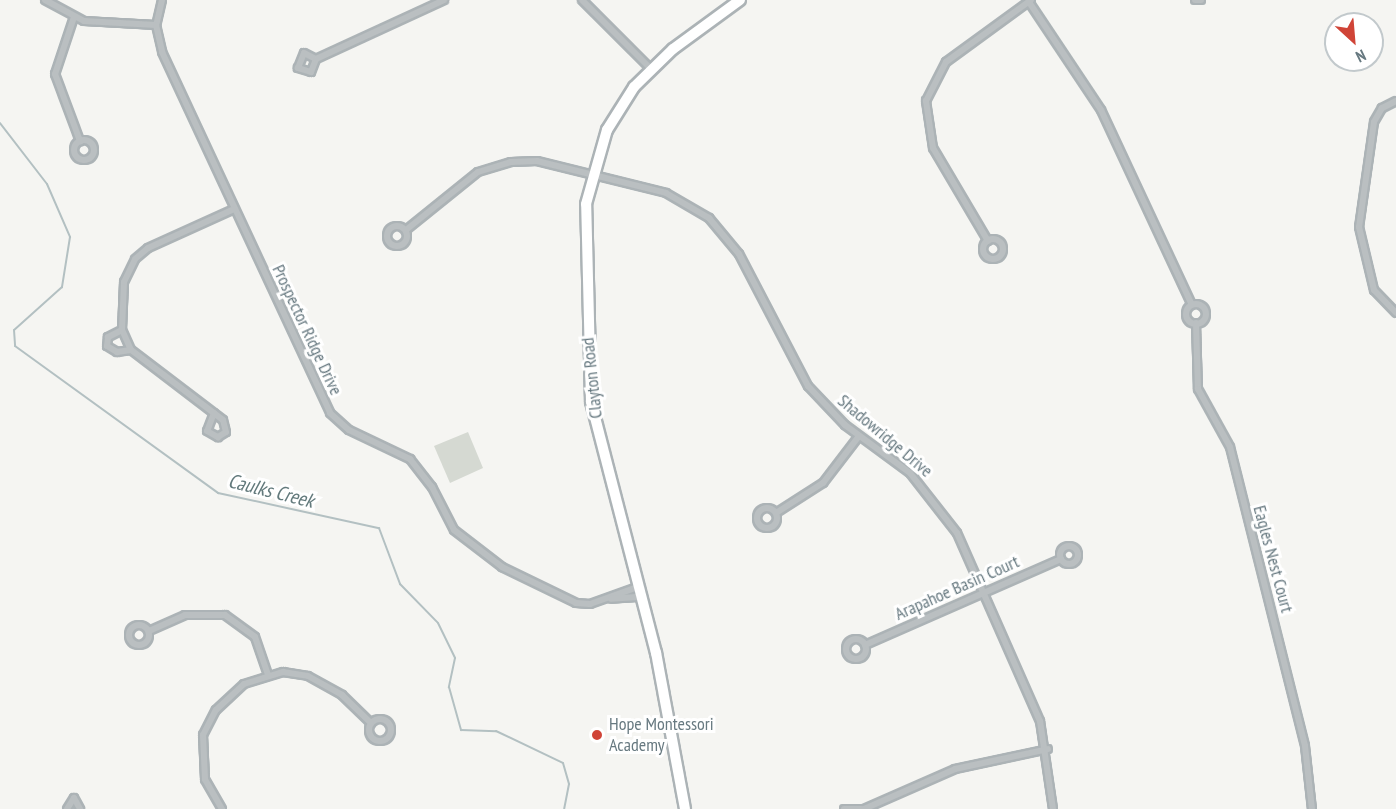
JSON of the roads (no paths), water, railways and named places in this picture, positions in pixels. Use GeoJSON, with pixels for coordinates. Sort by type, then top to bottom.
{"type":"FeatureCollection","features":[{"type":"Feature","properties":{"kind":"main road","name":"Clayton Road"},"geometry":{"type":"LineString","coordinates":[[684,809],[641,591],[591,402],[585,228],[592,175],[613,118],[651,68],[741,0]]}},
{"type":"Feature","properties":{"kind":"street"},"geometry":{"type":"LineString","coordinates":[[45,0],[74,17],[156,25]]}},
{"type":"Feature","properties":{"kind":"street","name":"Prospector Ridge Drive"},"geometry":{"type":"LineString","coordinates":[[162,0],[156,25],[162,52],[330,412],[349,430],[410,459],[469,545],[561,599],[590,604],[611,599],[635,588],[641,591]]}},
{"type":"Feature","properties":{"kind":"street"},"geometry":{"type":"LineString","coordinates":[[316,59],[444,0]]}},
{"type":"Feature","properties":{"kind":"street"},"geometry":{"type":"LineString","coordinates":[[582,0],[651,68]]}},
{"type":"Feature","properties":{"kind":"street"},"geometry":{"type":"LineString","coordinates":[[1195,0],[1201,0]]}},
{"type":"Feature","properties":{"kind":"street"},"geometry":{"type":"LineString","coordinates":[[988,241],[933,148],[926,101],[946,62],[1030,1]]}},
{"type":"Feature","properties":{"kind":"street","name":"Eagles Nest Court"},"geometry":{"type":"LineString","coordinates":[[1030,1],[1101,110],[1192,305],[1206,313],[1196,323],[1198,389],[1230,447],[1305,746],[1312,809]]}},
{"type":"Feature","properties":{"kind":"street"},"geometry":{"type":"LineString","coordinates":[[74,17],[55,74],[80,141]]}},
{"type":"Feature","properties":{"kind":"street"},"geometry":{"type":"LineString","coordinates":[[1396,101],[1382,108],[1374,122],[1362,180],[1359,227],[1374,290],[1380,302],[1396,314]]}},
{"type":"Feature","properties":{"kind":"street","name":"Shadowridge Drive"},"geometry":{"type":"LineString","coordinates":[[406,230],[446,193],[499,163],[537,161],[674,196],[717,225],[746,265],[803,379],[859,436],[905,469],[936,501],[984,592],[1048,749],[1053,809]]}},
{"type":"Feature","properties":{"kind":"street"},"geometry":{"type":"LineString","coordinates":[[214,412],[131,350],[122,330],[124,282],[140,254],[234,209]]}},
{"type":"Feature","properties":{"kind":"street","name":"Eagles Nest Court"},"geometry":{"type":"LineString","coordinates":[[1192,305],[1187,317],[1196,323]]}},
{"type":"Feature","properties":{"kind":"street"},"geometry":{"type":"LineString","coordinates":[[122,330],[108,337],[107,346],[117,352],[131,350]]}},
{"type":"Feature","properties":{"kind":"street"},"geometry":{"type":"LineString","coordinates":[[776,513],[822,483],[859,436]]}},
{"type":"Feature","properties":{"kind":"street","name":"Arapahoe Basin Court"},"geometry":{"type":"LineString","coordinates":[[865,645],[1060,559]]}},
{"type":"Feature","properties":{"kind":"street"},"geometry":{"type":"LineString","coordinates":[[149,631],[185,615],[225,615],[255,637],[268,674]]}},
{"type":"Feature","properties":{"kind":"street"},"geometry":{"type":"LineString","coordinates":[[222,809],[205,779],[203,735],[233,691],[268,674],[318,680],[371,723]]}},
{"type":"Feature","properties":{"kind":"street"},"geometry":{"type":"LineString","coordinates":[[844,809],[862,809],[955,770],[1048,749]]}},
{"type":"Feature","properties":{"kind":"street"},"geometry":{"type":"LineString","coordinates":[[67,809],[74,798],[80,809]]}},
{"type":"Feature","properties":{"kind":"waterway","name":"Caulks Creek"},"geometry":{"type":"LineString","coordinates":[[0,123],[47,184],[70,237],[62,287],[14,330],[15,346],[218,493],[379,528],[400,584],[438,623],[455,658],[449,687],[461,730],[496,731],[563,763],[569,784],[564,809]]}},
{"type":"Feature","properties":{"kind":"place","name":"Hope Montessori Academy"},"geometry":{"type":"Point","coordinates":[597,735]}}]}
